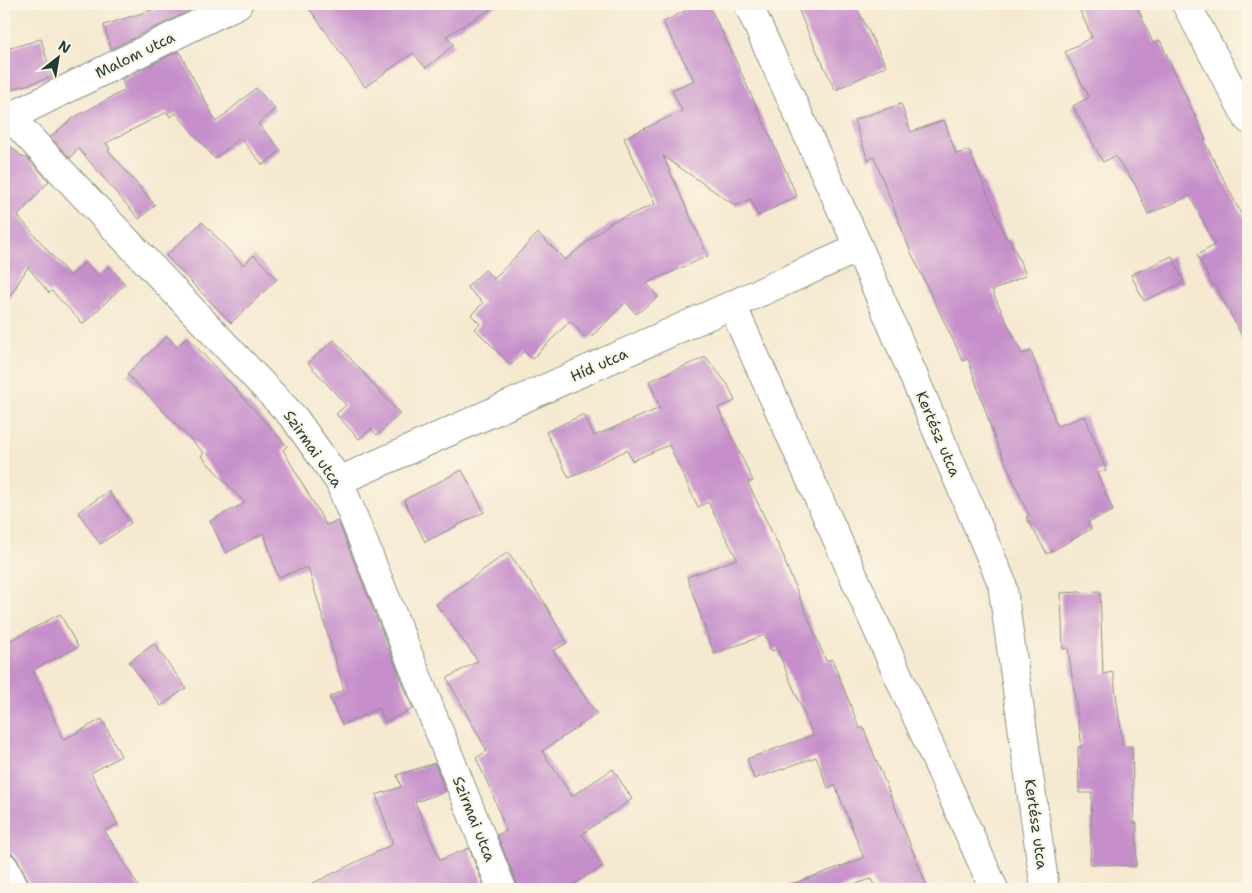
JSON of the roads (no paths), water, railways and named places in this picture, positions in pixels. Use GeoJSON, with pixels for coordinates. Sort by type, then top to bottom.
{"type":"FeatureCollection","features":[{"type":"Feature","properties":{"kind":"street","name":"Malom utca"},"geometry":{"type":"LineString","coordinates":[[7,118],[238,4]]}},
{"type":"Feature","properties":{"kind":"street","name":"Kertész utca"},"geometry":{"type":"LineString","coordinates":[[748,4],[859,248],[1002,583],[1045,889]]}},
{"type":"Feature","properties":{"kind":"street"},"geometry":{"type":"LineString","coordinates":[[1186,4],[1248,119]]}},
{"type":"Feature","properties":{"kind":"street","name":"Szirmai utca"},"geometry":{"type":"LineString","coordinates":[[7,118],[295,419],[339,481],[502,889]]}},
{"type":"Feature","properties":{"kind":"street","name":"Híd utca"},"geometry":{"type":"LineString","coordinates":[[339,481],[859,248]]}},
{"type":"Feature","properties":{"kind":"street"},"geometry":{"type":"LineString","coordinates":[[732,305],[994,889]]}},
{"type":"Feature","properties":{"kind":"street"},"geometry":{"type":"LineString","coordinates":[[4,867],[15,889]]}}]}
